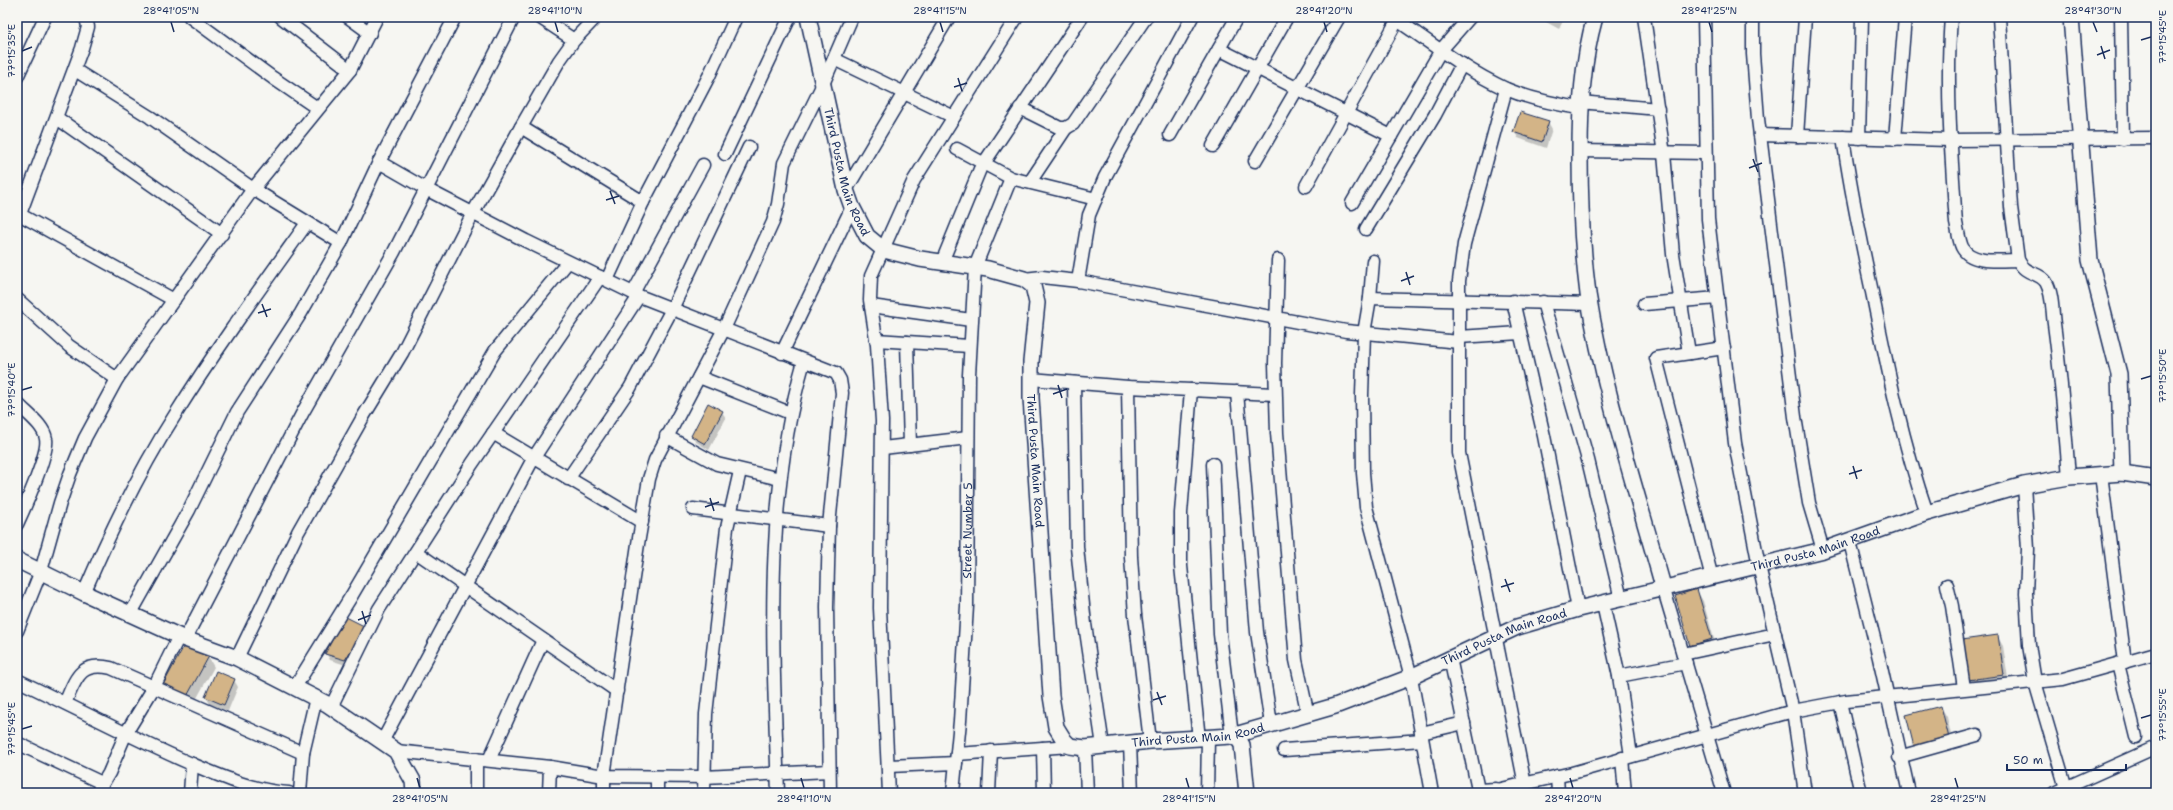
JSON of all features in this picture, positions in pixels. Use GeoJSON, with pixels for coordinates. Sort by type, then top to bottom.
{"type":"FeatureCollection","features":[{"type":"Feature","properties":{"kind":"street"},"geometry":{"type":"LineString","coordinates":[[17,77],[45,17]]}},
{"type":"Feature","properties":{"kind":"street"},"geometry":{"type":"LineString","coordinates":[[86,17],[88,27],[75,70],[18,214],[174,300]]}},
{"type":"Feature","properties":{"kind":"street"},"geometry":{"type":"LineString","coordinates":[[190,17],[273,78],[317,108]]}},
{"type":"Feature","properties":{"kind":"street"},"geometry":{"type":"LineString","coordinates":[[281,17],[350,70]]}},
{"type":"Feature","properties":{"kind":"street"},"geometry":{"type":"LineString","coordinates":[[348,17],[370,33]]}},
{"type":"Feature","properties":{"kind":"street"},"geometry":{"type":"LineString","coordinates":[[17,631],[41,571],[60,503],[70,474],[85,438],[117,379],[253,189],[317,108],[350,70],[377,17]]}},
{"type":"Feature","properties":{"kind":"street"},"geometry":{"type":"LineString","coordinates":[[131,614],[189,510],[238,412],[301,313],[341,243],[379,162],[455,17]]}},
{"type":"Feature","properties":{"kind":"street"},"geometry":{"type":"LineString","coordinates":[[17,743],[99,788],[126,733],[182,638],[303,412],[394,252],[514,17]]}},
{"type":"Feature","properties":{"kind":"street"},"geometry":{"type":"LineString","coordinates":[[539,17],[574,40]]}},
{"type":"Feature","properties":{"kind":"street"},"geometry":{"type":"LineString","coordinates":[[237,658],[298,532],[363,417],[402,354],[473,212],[559,61],[574,40],[596,17]]}},
{"type":"Feature","properties":{"kind":"street"},"geometry":{"type":"LineString","coordinates":[[331,707],[379,610],[493,433],[604,278],[690,115],[736,17]]}},
{"type":"Feature","properties":{"kind":"street"},"geometry":{"type":"LineString","coordinates":[[725,154],[790,17]]}},
{"type":"Feature","properties":{"kind":"street","name":"Third Pusta Main Road"},"geometry":{"type":"LineString","coordinates":[[808,17],[846,190],[852,207],[867,236],[884,250],[975,267],[1024,279],[1033,286],[1037,303],[1031,379],[1051,696],[1056,727],[1064,740],[1070,746],[1085,748],[1150,741],[1232,736],[1308,715],[1411,677],[1517,627],[1578,610],[1823,550],[1850,542],[1927,513],[2024,485],[2069,477],[2101,474],[2122,473],[2156,478]]}},
{"type":"Feature","properties":{"kind":"street"},"geometry":{"type":"LineString","coordinates":[[604,793],[604,776],[649,479],[666,436],[724,329],[773,222],[778,204],[780,179],[784,163],[823,84],[852,17]]}},
{"type":"Feature","properties":{"kind":"street"},"geometry":{"type":"LineString","coordinates":[[846,190],[949,17]]}},
{"type":"Feature","properties":{"kind":"street"},"geometry":{"type":"LineString","coordinates":[[889,793],[889,766],[880,608],[882,448],[876,340],[871,306],[871,276],[884,250],[914,180],[1017,17]]}},
{"type":"Feature","properties":{"kind":"street"},"geometry":{"type":"LineString","coordinates":[[942,262],[970,193],[985,162],[1082,17]]}},
{"type":"Feature","properties":{"kind":"street"},"geometry":{"type":"LineString","coordinates":[[1030,182],[1066,128],[1073,124],[1146,17]]}},
{"type":"Feature","properties":{"kind":"street"},"geometry":{"type":"LineString","coordinates":[[1078,282],[1089,215],[1106,176],[1192,17]]}},
{"type":"Feature","properties":{"kind":"street"},"geometry":{"type":"LineString","coordinates":[[1170,136],[1238,17]]}},
{"type":"Feature","properties":{"kind":"street"},"geometry":{"type":"LineString","coordinates":[[1213,146],[1287,17]]}},
{"type":"Feature","properties":{"kind":"street"},"geometry":{"type":"LineString","coordinates":[[1255,161],[1338,17]]}},
{"type":"Feature","properties":{"kind":"street"},"geometry":{"type":"LineString","coordinates":[[1352,203],[1440,50],[1470,17]]}},
{"type":"Feature","properties":{"kind":"street"},"geometry":{"type":"LineString","coordinates":[[1595,17],[1586,48],[1580,105],[1580,151],[1584,243],[1590,304],[1612,401],[1664,590],[1724,793]]}},
{"type":"Feature","properties":{"kind":"street"},"geometry":{"type":"LineString","coordinates":[[1644,17],[1664,154],[1673,254],[1690,353]]}},
{"type":"Feature","properties":{"kind":"street"},"geometry":{"type":"LineString","coordinates":[[1704,17],[1708,219],[1735,443],[1759,566],[1793,711],[1804,793]]}},
{"type":"Feature","properties":{"kind":"street"},"geometry":{"type":"LineString","coordinates":[[1753,17],[1753,54],[1760,135],[1802,468],[1809,503],[1823,550]]}},
{"type":"Feature","properties":{"kind":"street"},"geometry":{"type":"LineString","coordinates":[[1797,136],[1805,17]]}},
{"type":"Feature","properties":{"kind":"street"},"geometry":{"type":"LineString","coordinates":[[1859,138],[1862,17]]}},
{"type":"Feature","properties":{"kind":"street"},"geometry":{"type":"LineString","coordinates":[[1895,138],[1905,17]]}},
{"type":"Feature","properties":{"kind":"street"},"geometry":{"type":"LineString","coordinates":[[1951,17],[1948,68],[1950,140],[1956,223],[1962,247],[1967,253],[1978,258],[2018,260]]}},
{"type":"Feature","properties":{"kind":"street"},"geometry":{"type":"LineString","coordinates":[[1999,17],[2008,140],[2011,207],[2018,260],[2027,272],[2037,275],[2045,281],[2050,292],[2058,352],[2069,477]]}},
{"type":"Feature","properties":{"kind":"street"},"geometry":{"type":"LineString","coordinates":[[2071,17],[2090,260],[2119,374],[2122,473]]}},
{"type":"Feature","properties":{"kind":"street"},"geometry":{"type":"LineString","coordinates":[[2121,17],[2124,139]]}},
{"type":"Feature","properties":{"kind":"street"},"geometry":{"type":"LineString","coordinates":[[1306,186],[1396,18],[1440,50],[1506,89],[1541,101],[1580,105],[1658,109]]}},
{"type":"Feature","properties":{"kind":"street"},"geometry":{"type":"LineString","coordinates":[[1219,49],[1391,136]]}},
{"type":"Feature","properties":{"kind":"street"},"geometry":{"type":"LineString","coordinates":[[834,59],[904,91],[954,117]]}},
{"type":"Feature","properties":{"kind":"street"},"geometry":{"type":"LineString","coordinates":[[1366,229],[1435,115],[1462,64]]}},
{"type":"Feature","properties":{"kind":"street"},"geometry":{"type":"LineString","coordinates":[[75,70],[150,117],[253,189],[341,243]]}},
{"type":"Feature","properties":{"kind":"street"},"geometry":{"type":"LineString","coordinates":[[1506,89],[1464,244],[1459,299],[1459,453],[1525,784]]}},
{"type":"Feature","properties":{"kind":"street"},"geometry":{"type":"LineString","coordinates":[[1020,108],[1060,128],[1066,128]]}},
{"type":"Feature","properties":{"kind":"street"},"geometry":{"type":"LineString","coordinates":[[57,118],[222,234]]}},
{"type":"Feature","properties":{"kind":"street"},"geometry":{"type":"LineString","coordinates":[[521,127],[643,202]]}},
{"type":"Feature","properties":{"kind":"street"},"geometry":{"type":"LineString","coordinates":[[1760,135],[1950,140],[2081,140],[2156,138]]}},
{"type":"Feature","properties":{"kind":"street"},"geometry":{"type":"LineString","coordinates":[[1843,137],[1851,191],[1884,354],[1912,469],[1927,513]]}},
{"type":"Feature","properties":{"kind":"street"},"geometry":{"type":"LineString","coordinates":[[568,479],[630,388],[672,310],[749,147]]}},
{"type":"Feature","properties":{"kind":"street"},"geometry":{"type":"LineString","coordinates":[[957,149],[985,162],[1011,178],[1096,199]]}},
{"type":"Feature","properties":{"kind":"street"},"geometry":{"type":"LineString","coordinates":[[1580,151],[1664,154],[1706,153]]}},
{"type":"Feature","properties":{"kind":"street"},"geometry":{"type":"LineString","coordinates":[[379,162],[426,189],[568,262],[636,294],[672,310],[724,329],[836,374],[841,386],[829,526],[827,607],[830,793]]}},
{"type":"Feature","properties":{"kind":"street"},"geometry":{"type":"LineString","coordinates":[[383,740],[533,459],[636,294],[703,165]]}},
{"type":"Feature","properties":{"kind":"street","name":"Street Number 5"},"geometry":{"type":"LineString","coordinates":[[953,793],[967,606],[969,346],[975,267],[1011,178]]}},
{"type":"Feature","properties":{"kind":"street"},"geometry":{"type":"LineString","coordinates":[[782,353],[852,207]]}},
{"type":"Feature","properties":{"kind":"street"},"geometry":{"type":"LineString","coordinates":[[84,593],[110,532],[174,416],[223,342],[307,223]]}},
{"type":"Feature","properties":{"kind":"street"},"geometry":{"type":"LineString","coordinates":[[1278,260],[1274,394],[1295,652],[1308,715]]}},
{"type":"Feature","properties":{"kind":"street"},"geometry":{"type":"LineString","coordinates":[[1374,261],[1364,333],[1362,434],[1366,507],[1411,677],[1432,793]]}},
{"type":"Feature","properties":{"kind":"street"},"geometry":{"type":"LineString","coordinates":[[296,687],[352,595],[495,351],[568,262]]}},
{"type":"Feature","properties":{"kind":"street"},"geometry":{"type":"LineString","coordinates":[[1024,279],[1042,277],[1078,282],[1364,333],[1459,340],[1520,333]]}},
{"type":"Feature","properties":{"kind":"street"},"geometry":{"type":"LineString","coordinates":[[1370,298],[1459,299],[1590,304]]}},
{"type":"Feature","properties":{"kind":"street"},"geometry":{"type":"LineString","coordinates":[[1644,304],[1718,298]]}},
{"type":"Feature","properties":{"kind":"street"},"geometry":{"type":"LineString","coordinates":[[17,299],[69,346],[117,379]]}},
{"type":"Feature","properties":{"kind":"street"},"geometry":{"type":"LineString","coordinates":[[1513,301],[1544,436],[1578,610]]}},
{"type":"Feature","properties":{"kind":"street"},"geometry":{"type":"LineString","coordinates":[[1543,302],[1588,460],[1621,600]]}},
{"type":"Feature","properties":{"kind":"street"},"geometry":{"type":"LineString","coordinates":[[871,306],[971,320]]}},
{"type":"Feature","properties":{"kind":"street"},"geometry":{"type":"LineString","coordinates":[[876,340],[969,346]]}},
{"type":"Feature","properties":{"kind":"street"},"geometry":{"type":"LineString","coordinates":[[907,342],[910,445]]}},
{"type":"Feature","properties":{"kind":"street"},"geometry":{"type":"LineString","coordinates":[[1712,578],[1656,358],[1724,348]]}},
{"type":"Feature","properties":{"kind":"street"},"geometry":{"type":"LineString","coordinates":[[778,793],[772,609],[775,518],[790,413],[804,361]]}},
{"type":"Feature","properties":{"kind":"street"},"geometry":{"type":"LineString","coordinates":[[699,377],[790,413]]}},
{"type":"Feature","properties":{"kind":"street"},"geometry":{"type":"LineString","coordinates":[[1031,379],[1128,387],[1274,394]]}},
{"type":"Feature","properties":{"kind":"street"},"geometry":{"type":"LineString","coordinates":[[1074,383],[1077,548],[1085,624],[1103,746]]}},
{"type":"Feature","properties":{"kind":"street"},"geometry":{"type":"LineString","coordinates":[[1128,387],[1131,557],[1135,615],[1150,741]]}},
{"type":"Feature","properties":{"kind":"street"},"geometry":{"type":"LineString","coordinates":[[1191,390],[1182,490],[1181,566],[1204,738],[1207,793]]}},
{"type":"Feature","properties":{"kind":"street"},"geometry":{"type":"LineString","coordinates":[[1237,392],[1257,632],[1271,724]]}},
{"type":"Feature","properties":{"kind":"street"},"geometry":{"type":"LineString","coordinates":[[17,403],[42,429],[46,439],[45,450],[37,475],[17,524]]}},
{"type":"Feature","properties":{"kind":"street"},"geometry":{"type":"LineString","coordinates":[[493,433],[533,459],[642,522]]}},
{"type":"Feature","properties":{"kind":"street"},"geometry":{"type":"LineString","coordinates":[[666,436],[705,458],[740,471],[780,479]]}},
{"type":"Feature","properties":{"kind":"street"},"geometry":{"type":"LineString","coordinates":[[882,448],[968,438]]}},
{"type":"Feature","properties":{"kind":"street"},"geometry":{"type":"LineString","coordinates":[[1213,464],[1220,634],[1232,736],[1239,740],[1242,745],[1248,793]]}},
{"type":"Feature","properties":{"kind":"street"},"geometry":{"type":"LineString","coordinates":[[704,793],[706,714],[730,514],[740,471]]}},
{"type":"Feature","properties":{"kind":"street"},"geometry":{"type":"LineString","coordinates":[[2101,474],[2122,663],[2136,737]]}},
{"type":"Feature","properties":{"kind":"street"},"geometry":{"type":"LineString","coordinates":[[2024,485],[2028,549],[2026,593],[2029,645],[2035,682],[2066,788]]}},
{"type":"Feature","properties":{"kind":"street"},"geometry":{"type":"LineString","coordinates":[[693,509],[775,518],[829,526]]}},
{"type":"Feature","properties":{"kind":"street"},"geometry":{"type":"LineString","coordinates":[[1850,542],[1888,696],[1899,757],[1909,793]]}},
{"type":"Feature","properties":{"kind":"street"},"geometry":{"type":"LineString","coordinates":[[416,552],[464,587],[617,691]]}},
{"type":"Feature","properties":{"kind":"street"},"geometry":{"type":"LineString","coordinates":[[17,560],[182,638],[237,658],[316,698],[383,740],[396,751],[413,781],[414,793]]}},
{"type":"Feature","properties":{"kind":"street"},"geometry":{"type":"LineString","coordinates":[[1947,585],[1952,606],[1964,688]]}},
{"type":"Feature","properties":{"kind":"street"},"geometry":{"type":"LineString","coordinates":[[1603,604],[1619,676],[1626,757],[1625,793]]}},
{"type":"Feature","properties":{"kind":"street"},"geometry":{"type":"LineString","coordinates":[[1619,676],[1775,634]]}},
{"type":"Feature","properties":{"kind":"street"},"geometry":{"type":"LineString","coordinates":[[489,760],[543,640]]}},
{"type":"Feature","properties":{"kind":"street"},"geometry":{"type":"LineString","coordinates":[[1450,658],[1464,723],[1473,792],[1498,791],[1707,736],[1793,711],[1840,702],[1888,696],[2063,679],[2156,653]]}},
{"type":"Feature","properties":{"kind":"street"},"geometry":{"type":"LineString","coordinates":[[65,703],[76,678],[89,666],[100,665],[111,668],[303,753]]}},
{"type":"Feature","properties":{"kind":"street"},"geometry":{"type":"LineString","coordinates":[[17,680],[126,733],[248,789],[289,793]]}},
{"type":"Feature","properties":{"kind":"street"},"geometry":{"type":"LineString","coordinates":[[300,793],[303,753],[316,698]]}},
{"type":"Feature","properties":{"kind":"street"},"geometry":{"type":"LineString","coordinates":[[1840,702],[1861,793]]}},
{"type":"Feature","properties":{"kind":"street"},"geometry":{"type":"LineString","coordinates":[[1284,750],[1422,736],[1464,723]]}},
{"type":"Feature","properties":{"kind":"street"},"geometry":{"type":"LineString","coordinates":[[1899,757],[1977,735]]}},
{"type":"Feature","properties":{"kind":"street"},"geometry":{"type":"LineString","coordinates":[[1130,744],[1132,793]]}},
{"type":"Feature","properties":{"kind":"street"},"geometry":{"type":"LineString","coordinates":[[889,766],[956,758],[991,751],[1070,746]]}},
{"type":"Feature","properties":{"kind":"street"},"geometry":{"type":"LineString","coordinates":[[2054,793],[2156,747]]}},
{"type":"Feature","properties":{"kind":"street"},"geometry":{"type":"LineString","coordinates":[[1043,748],[1044,793]]}},
{"type":"Feature","properties":{"kind":"street"},"geometry":{"type":"LineString","coordinates":[[1085,748],[1087,793]]}},
{"type":"Feature","properties":{"kind":"street"},"geometry":{"type":"LineString","coordinates":[[396,751],[550,767],[604,776],[704,777],[829,771]]}},
{"type":"Feature","properties":{"kind":"street"},"geometry":{"type":"LineString","coordinates":[[989,793],[991,751]]}},
{"type":"Feature","properties":{"kind":"street"},"geometry":{"type":"LineString","coordinates":[[476,759],[476,793]]}},
{"type":"Feature","properties":{"kind":"street"},"geometry":{"type":"LineString","coordinates":[[190,793],[192,764]]}},
{"type":"Feature","properties":{"kind":"street"},"geometry":{"type":"LineString","coordinates":[[549,793],[550,767]]}},
{"type":"Feature","properties":{"kind":"street"},"geometry":{"type":"LineString","coordinates":[[1557,776],[1558,793]]}},
{"type":"Feature","properties":{"kind":"street"},"geometry":{"type":"LineString","coordinates":[[657,777],[657,793]]}},
{"type":"Feature","properties":{"kind":"building"},"geometry":{"type":"Polygon","coordinates":[[[1520,112],[1549,121],[1542,142],[1513,132],[1520,112]]]}},
{"type":"Feature","properties":{"kind":"building"},"geometry":{"type":"Polygon","coordinates":[[[708,403],[723,411],[705,444],[691,436],[708,403]]]}},
{"type":"Feature","properties":{"kind":"building"},"geometry":{"type":"Polygon","coordinates":[[[1697,589],[1712,639],[1690,646],[1675,596],[1697,589]]]}},
{"type":"Feature","properties":{"kind":"building"},"geometry":{"type":"Polygon","coordinates":[[[344,616],[366,627],[345,660],[325,654],[344,616]]]}},
{"type":"Feature","properties":{"kind":"building"},"geometry":{"type":"Polygon","coordinates":[[[1998,635],[2004,675],[1968,680],[1962,640],[1998,635]]]}},
{"type":"Feature","properties":{"kind":"building"},"geometry":{"type":"Polygon","coordinates":[[[185,644],[209,656],[186,698],[163,685],[185,644]]]}},
{"type":"Feature","properties":{"kind":"building"},"geometry":{"type":"Polygon","coordinates":[[[216,671],[235,679],[224,705],[205,697],[216,671]]]}},
{"type":"Feature","properties":{"kind":"building"},"geometry":{"type":"Polygon","coordinates":[[[1941,706],[1949,738],[1914,747],[1906,715],[1941,706]]]}}]}
